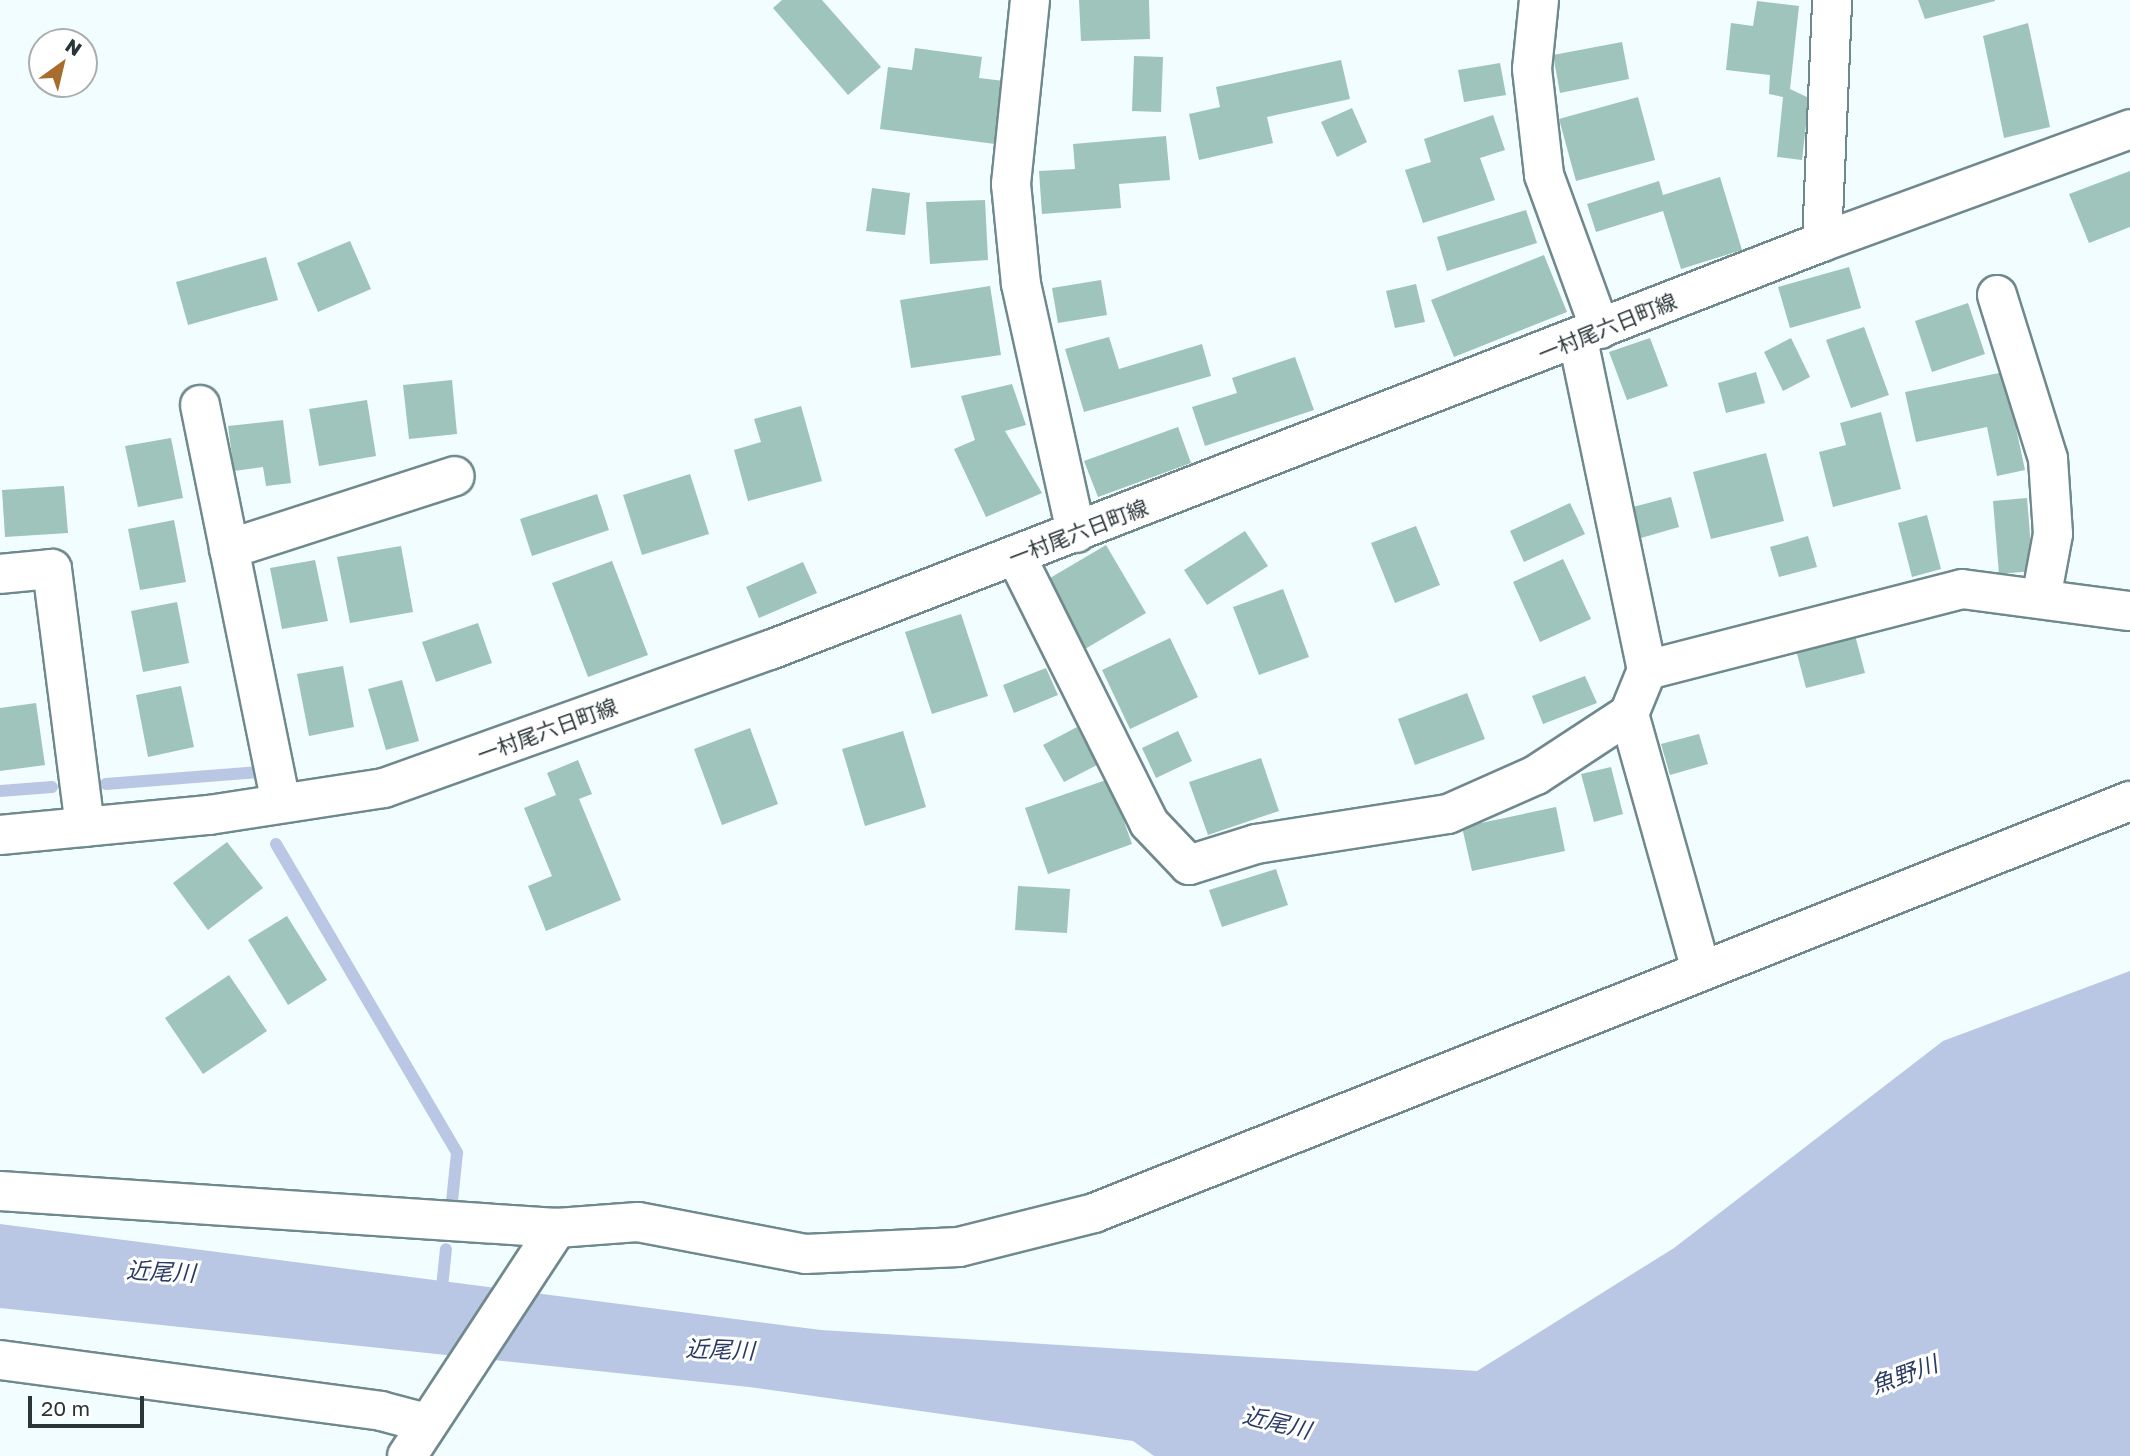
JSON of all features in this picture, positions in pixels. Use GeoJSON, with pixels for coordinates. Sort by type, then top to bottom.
{"type":"FeatureCollection","features":[{"type":"Feature","properties":{"kind":"street"},"geometry":{"type":"LineString","coordinates":[[1030,0],[1011,184],[1021,284],[1076,533]]}},
{"type":"Feature","properties":{"kind":"street"},"geometry":{"type":"LineString","coordinates":[[1016,556],[1149,823],[1189,865],[1256,844],[1448,814],[1535,775],[1629,714],[1647,670],[1589,334],[1544,175],[1532,69],[1539,0]]}},
{"type":"Feature","properties":{"kind":"street"},"geometry":{"type":"LineString","coordinates":[[1822,242],[1832,0]]}},
{"type":"Feature","properties":{"kind":"street","name":"一村尾六日町線"},"geometry":{"type":"LineString","coordinates":[[0,835],[85,827],[384,788],[1016,556],[1822,242],[2130,129]]}},
{"type":"Feature","properties":{"kind":"street"},"geometry":{"type":"LineString","coordinates":[[1997,295],[2048,459],[2053,534],[2040,599]]}},
{"type":"Feature","properties":{"kind":"street"},"geometry":{"type":"LineString","coordinates":[[200,405],[281,803]]}},
{"type":"Feature","properties":{"kind":"street"},"geometry":{"type":"LineString","coordinates":[[229,549],[455,476]]}},
{"type":"Feature","properties":{"kind":"street"},"geometry":{"type":"LineString","coordinates":[[0,574],[52,569],[85,827]]}},
{"type":"Feature","properties":{"kind":"street"},"geometry":{"type":"LineString","coordinates":[[1647,670],[1962,589],[2130,611]]}},
{"type":"Feature","properties":{"kind":"street"},"geometry":{"type":"LineString","coordinates":[[1629,714],[1701,971]]}},
{"type":"Feature","properties":{"kind":"street"},"geometry":{"type":"LineString","coordinates":[[0,1191],[557,1228],[638,1222],[805,1254],[959,1247],[1094,1213],[2130,801]]}},
{"type":"Feature","properties":{"kind":"street"},"geometry":{"type":"LineString","coordinates":[[407,1456],[456,1373],[557,1228]]}},
{"type":"Feature","properties":{"kind":"street"},"geometry":{"type":"LineString","coordinates":[[0,1360],[381,1411],[426,1423]]}},
{"type":"Feature","properties":{"kind":"water"},"geometry":{"type":"Polygon","coordinates":[[[2130,971],[2130,1456],[1154,1456],[1133,1441],[749,1387],[0,1308],[0,1224],[821,1330],[1477,1371],[1674,1248],[1943,1041],[2130,971]]]}},
{"type":"Feature","properties":{"kind":"building"},"geometry":{"type":"Polygon","coordinates":[[[782,0],[822,0],[881,67],[848,95],[773,8],[782,0]]]}},
{"type":"Feature","properties":{"kind":"building"},"geometry":{"type":"Polygon","coordinates":[[[1079,0],[1149,0],[1150,39],[1081,41],[1079,0]]]}},
{"type":"Feature","properties":{"kind":"building"},"geometry":{"type":"Polygon","coordinates":[[[1918,0],[1995,0],[1995,1],[1925,19],[1918,0]]]}},
{"type":"Feature","properties":{"kind":"building"},"geometry":{"type":"Polygon","coordinates":[[[1757,1],[1799,6],[1790,89],[1809,98],[1802,160],[1777,157],[1783,97],[1769,94],[1770,75],[1726,70],[1731,23],[1753,26],[1757,1]]]}},
{"type":"Feature","properties":{"kind":"building"},"geometry":{"type":"Polygon","coordinates":[[[2028,23],[2050,127],[2004,138],[1983,36],[2028,23]]]}},
{"type":"Feature","properties":{"kind":"building"},"geometry":{"type":"Polygon","coordinates":[[[1622,42],[1629,79],[1560,93],[1553,55],[1622,42]]]}},
{"type":"Feature","properties":{"kind":"building"},"geometry":{"type":"Polygon","coordinates":[[[915,48],[982,57],[979,78],[1004,81],[995,144],[880,129],[888,67],[912,70],[915,48]]]}},
{"type":"Feature","properties":{"kind":"building"},"geometry":{"type":"Polygon","coordinates":[[[1134,56],[1163,57],[1161,112],[1132,111],[1134,56]]]}},
{"type":"Feature","properties":{"kind":"building"},"geometry":{"type":"Polygon","coordinates":[[[1341,60],[1350,99],[1267,117],[1273,143],[1199,160],[1189,114],[1220,107],[1216,87],[1341,60]]]}},
{"type":"Feature","properties":{"kind":"building"},"geometry":{"type":"Polygon","coordinates":[[[1500,63],[1506,95],[1464,102],[1458,70],[1500,63]]]}},
{"type":"Feature","properties":{"kind":"building"},"geometry":{"type":"Polygon","coordinates":[[[1638,97],[1655,160],[1576,181],[1559,119],[1638,97]]]}},
{"type":"Feature","properties":{"kind":"building"},"geometry":{"type":"Polygon","coordinates":[[[1352,108],[1367,142],[1337,157],[1321,122],[1352,108]]]}},
{"type":"Feature","properties":{"kind":"building"},"geometry":{"type":"Polygon","coordinates":[[[1493,115],[1505,150],[1480,158],[1495,200],[1423,223],[1405,170],[1431,162],[1424,139],[1493,115]]]}},
{"type":"Feature","properties":{"kind":"building"},"geometry":{"type":"Polygon","coordinates":[[[1166,136],[1170,180],[1119,184],[1121,208],[1042,214],[1039,171],[1075,169],[1073,144],[1166,136]]]}},
{"type":"Feature","properties":{"kind":"building"},"geometry":{"type":"Polygon","coordinates":[[[2130,171],[2130,227],[2089,243],[2069,194],[2130,171]]]}},
{"type":"Feature","properties":{"kind":"building"},"geometry":{"type":"Polygon","coordinates":[[[1720,177],[1742,250],[1681,269],[1663,211],[1596,232],[1587,204],[1659,181],[1663,195],[1720,177]]]}},
{"type":"Feature","properties":{"kind":"building"},"geometry":{"type":"Polygon","coordinates":[[[872,188],[910,193],[905,235],[866,231],[872,188]]]}},
{"type":"Feature","properties":{"kind":"building"},"geometry":{"type":"Polygon","coordinates":[[[985,200],[988,260],[930,264],[926,202],[985,200]]]}},
{"type":"Feature","properties":{"kind":"building"},"geometry":{"type":"Polygon","coordinates":[[[1526,210],[1537,243],[1447,271],[1437,237],[1526,210]]]}},
{"type":"Feature","properties":{"kind":"building"},"geometry":{"type":"Polygon","coordinates":[[[350,241],[371,289],[318,312],[297,263],[350,241]]]}},
{"type":"Feature","properties":{"kind":"building"},"geometry":{"type":"Polygon","coordinates":[[[1544,255],[1567,312],[1454,357],[1431,300],[1544,255]]]}},
{"type":"Feature","properties":{"kind":"building"},"geometry":{"type":"Polygon","coordinates":[[[266,257],[278,300],[188,325],[176,282],[266,257]]]}},
{"type":"Feature","properties":{"kind":"building"},"geometry":{"type":"Polygon","coordinates":[[[1849,267],[1861,308],[1790,328],[1778,287],[1849,267]]]}},
{"type":"Feature","properties":{"kind":"building"},"geometry":{"type":"Polygon","coordinates":[[[1101,280],[1107,315],[1058,323],[1052,288],[1101,280]]]}},
{"type":"Feature","properties":{"kind":"building"},"geometry":{"type":"Polygon","coordinates":[[[1416,284],[1425,322],[1395,328],[1386,291],[1416,284]]]}},
{"type":"Feature","properties":{"kind":"building"},"geometry":{"type":"Polygon","coordinates":[[[990,286],[1001,355],[911,368],[900,300],[990,286]]]}},
{"type":"Feature","properties":{"kind":"building"},"geometry":{"type":"Polygon","coordinates":[[[1968,303],[1985,354],[1932,372],[1915,321],[1968,303]]]}},
{"type":"Feature","properties":{"kind":"building"},"geometry":{"type":"Polygon","coordinates":[[[1864,327],[1889,395],[1851,408],[1826,340],[1864,327]]]}},
{"type":"Feature","properties":{"kind":"building"},"geometry":{"type":"Polygon","coordinates":[[[1109,337],[1119,369],[1202,344],[1211,376],[1084,412],[1065,349],[1109,337]]]}},
{"type":"Feature","properties":{"kind":"building"},"geometry":{"type":"Polygon","coordinates":[[[1650,338],[1668,386],[1627,400],[1609,352],[1650,338]]]}},
{"type":"Feature","properties":{"kind":"building"},"geometry":{"type":"Polygon","coordinates":[[[1791,338],[1810,377],[1783,391],[1764,352],[1791,338]]]}},
{"type":"Feature","properties":{"kind":"building"},"geometry":{"type":"Polygon","coordinates":[[[1295,357],[1314,410],[1205,446],[1192,407],[1237,393],[1232,378],[1295,357]]]}},
{"type":"Feature","properties":{"kind":"building"},"geometry":{"type":"Polygon","coordinates":[[[1756,372],[1765,403],[1726,413],[1718,383],[1756,372]]]}},
{"type":"Feature","properties":{"kind":"building"},"geometry":{"type":"Polygon","coordinates":[[[2004,372],[2025,470],[1997,476],[1987,427],[1916,442],[1905,392],[2004,372]]]}},
{"type":"Feature","properties":{"kind":"building"},"geometry":{"type":"Polygon","coordinates":[[[452,380],[457,434],[409,439],[403,385],[452,380]]]}},
{"type":"Feature","properties":{"kind":"building"},"geometry":{"type":"Polygon","coordinates":[[[1012,384],[1026,425],[1005,431],[1042,493],[986,517],[954,449],[975,440],[961,396],[1012,384]]]}},
{"type":"Feature","properties":{"kind":"building"},"geometry":{"type":"Polygon","coordinates":[[[367,400],[376,456],[319,466],[309,409],[367,400]]]}},
{"type":"Feature","properties":{"kind":"building"},"geometry":{"type":"Polygon","coordinates":[[[801,406],[822,481],[748,501],[734,450],[761,442],[754,419],[801,406]]]}},
{"type":"Feature","properties":{"kind":"building"},"geometry":{"type":"Polygon","coordinates":[[[1881,412],[1901,489],[1833,507],[1819,452],[1846,445],[1840,423],[1881,412]]]}},
{"type":"Feature","properties":{"kind":"building"},"geometry":{"type":"Polygon","coordinates":[[[283,420],[291,483],[266,486],[263,467],[234,471],[228,426],[283,420]]]}},
{"type":"Feature","properties":{"kind":"building"},"geometry":{"type":"Polygon","coordinates":[[[1178,427],[1191,463],[1098,497],[1084,461],[1178,427]]]}},
{"type":"Feature","properties":{"kind":"building"},"geometry":{"type":"Polygon","coordinates":[[[171,438],[183,498],[138,507],[125,446],[171,438]]]}},
{"type":"Feature","properties":{"kind":"building"},"geometry":{"type":"Polygon","coordinates":[[[1766,453],[1784,521],[1711,539],[1693,472],[1766,453]]]}},
{"type":"Feature","properties":{"kind":"building"},"geometry":{"type":"Polygon","coordinates":[[[690,474],[709,534],[642,555],[623,495],[690,474]]]}},
{"type":"Feature","properties":{"kind":"building"},"geometry":{"type":"Polygon","coordinates":[[[64,486],[68,533],[5,537],[2,490],[64,486]]]}},
{"type":"Feature","properties":{"kind":"building"},"geometry":{"type":"Polygon","coordinates":[[[597,494],[609,530],[532,556],[520,519],[597,494]]]}},
{"type":"Feature","properties":{"kind":"building"},"geometry":{"type":"Polygon","coordinates":[[[1671,497],[1679,527],[1641,538],[1633,507],[1671,497]]]}},
{"type":"Feature","properties":{"kind":"building"},"geometry":{"type":"Polygon","coordinates":[[[2027,498],[2033,571],[1999,574],[1993,501],[2027,498]]]}},
{"type":"Feature","properties":{"kind":"building"},"geometry":{"type":"Polygon","coordinates":[[[1570,503],[1585,534],[1524,562],[1510,531],[1570,503]]]}},
{"type":"Feature","properties":{"kind":"building"},"geometry":{"type":"Polygon","coordinates":[[[1927,515],[1941,569],[1912,577],[1898,523],[1927,515]]]}},
{"type":"Feature","properties":{"kind":"building"},"geometry":{"type":"Polygon","coordinates":[[[174,520],[186,582],[140,590],[128,529],[174,520]]]}},
{"type":"Feature","properties":{"kind":"building"},"geometry":{"type":"Polygon","coordinates":[[[1416,526],[1440,585],[1395,603],[1371,543],[1416,526]]]}},
{"type":"Feature","properties":{"kind":"building"},"geometry":{"type":"Polygon","coordinates":[[[1245,531],[1268,566],[1207,605],[1184,570],[1245,531]]]}},
{"type":"Feature","properties":{"kind":"building"},"geometry":{"type":"Polygon","coordinates":[[[1808,536],[1817,567],[1779,577],[1770,547],[1808,536]]]}},
{"type":"Feature","properties":{"kind":"building"},"geometry":{"type":"Polygon","coordinates":[[[1106,545],[1146,613],[1085,649],[1045,581],[1106,545]]]}},
{"type":"Feature","properties":{"kind":"building"},"geometry":{"type":"Polygon","coordinates":[[[401,546],[413,612],[350,623],[337,557],[401,546]]]}},
{"type":"Feature","properties":{"kind":"building"},"geometry":{"type":"Polygon","coordinates":[[[1563,559],[1591,619],[1540,642],[1513,582],[1563,559]]]}},
{"type":"Feature","properties":{"kind":"building"},"geometry":{"type":"Polygon","coordinates":[[[315,560],[328,621],[282,629],[270,568],[315,560]]]}},
{"type":"Feature","properties":{"kind":"building"},"geometry":{"type":"Polygon","coordinates":[[[612,561],[648,655],[588,677],[552,583],[612,561]]]}},
{"type":"Feature","properties":{"kind":"building"},"geometry":{"type":"Polygon","coordinates":[[[803,562],[817,593],[759,618],[746,587],[803,562]]]}},
{"type":"Feature","properties":{"kind":"building"},"geometry":{"type":"Polygon","coordinates":[[[1283,589],[1309,657],[1259,675],[1233,607],[1283,589]]]}},
{"type":"Feature","properties":{"kind":"building"},"geometry":{"type":"Polygon","coordinates":[[[177,602],[189,663],[143,672],[131,611],[177,602]]]}},
{"type":"Feature","properties":{"kind":"building"},"geometry":{"type":"Polygon","coordinates":[[[961,614],[988,696],[932,714],[905,632],[961,614]]]}},
{"type":"Feature","properties":{"kind":"building"},"geometry":{"type":"Polygon","coordinates":[[[478,623],[492,663],[436,682],[422,642],[478,623]]]}},
{"type":"Feature","properties":{"kind":"building"},"geometry":{"type":"Polygon","coordinates":[[[1855,635],[1865,673],[1806,688],[1796,650],[1855,635]]]}},
{"type":"Feature","properties":{"kind":"building"},"geometry":{"type":"Polygon","coordinates":[[[1170,638],[1198,697],[1130,729],[1102,670],[1170,638]]]}},
{"type":"Feature","properties":{"kind":"building"},"geometry":{"type":"Polygon","coordinates":[[[343,666],[354,727],[309,736],[297,674],[343,666]]]}},
{"type":"Feature","properties":{"kind":"building"},"geometry":{"type":"Polygon","coordinates":[[[1046,668],[1058,695],[1014,713],[1003,685],[1046,668]]]}},
{"type":"Feature","properties":{"kind":"building"},"geometry":{"type":"Polygon","coordinates":[[[1585,676],[1597,703],[1543,724],[1532,696],[1585,676]]]}},
{"type":"Feature","properties":{"kind":"building"},"geometry":{"type":"Polygon","coordinates":[[[402,680],[419,741],[386,750],[368,689],[402,680]]]}},
{"type":"Feature","properties":{"kind":"building"},"geometry":{"type":"Polygon","coordinates":[[[181,686],[194,747],[148,757],[136,695],[181,686]]]}},
{"type":"Feature","properties":{"kind":"building"},"geometry":{"type":"Polygon","coordinates":[[[1467,693],[1485,739],[1415,765],[1398,719],[1467,693]]]}},
{"type":"Feature","properties":{"kind":"building"},"geometry":{"type":"Polygon","coordinates":[[[36,703],[45,765],[0,771],[0,708],[36,703]]]}},
{"type":"Feature","properties":{"kind":"building"},"geometry":{"type":"Polygon","coordinates":[[[1077,727],[1097,765],[1064,782],[1043,745],[1077,727]]]}},
{"type":"Feature","properties":{"kind":"building"},"geometry":{"type":"Polygon","coordinates":[[[750,728],[778,804],[722,825],[694,749],[750,728]]]}},
{"type":"Feature","properties":{"kind":"building"},"geometry":{"type":"Polygon","coordinates":[[[903,731],[926,807],[865,826],[842,749],[903,731]]]}},
{"type":"Feature","properties":{"kind":"building"},"geometry":{"type":"Polygon","coordinates":[[[1178,731],[1192,761],[1156,778],[1142,748],[1178,731]]]}},
{"type":"Feature","properties":{"kind":"building"},"geometry":{"type":"Polygon","coordinates":[[[1699,734],[1708,764],[1670,775],[1661,744],[1699,734]]]}},
{"type":"Feature","properties":{"kind":"building"},"geometry":{"type":"Polygon","coordinates":[[[1261,758],[1279,811],[1208,835],[1189,782],[1261,758]]]}},
{"type":"Feature","properties":{"kind":"building"},"geometry":{"type":"Polygon","coordinates":[[[578,760],[592,794],[579,799],[621,900],[546,931],[528,886],[552,876],[524,808],[556,795],[547,773],[578,760]]]}},
{"type":"Feature","properties":{"kind":"building"},"geometry":{"type":"Polygon","coordinates":[[[1611,767],[1623,814],[1594,822],[1581,774],[1611,767]]]}},
{"type":"Feature","properties":{"kind":"building"},"geometry":{"type":"Polygon","coordinates":[[[1109,779],[1132,844],[1048,874],[1025,808],[1109,779]]]}},
{"type":"Feature","properties":{"kind":"building"},"geometry":{"type":"Polygon","coordinates":[[[1556,807],[1565,851],[1472,871],[1462,827],[1556,807]]]}},
{"type":"Feature","properties":{"kind":"building"},"geometry":{"type":"Polygon","coordinates":[[[227,842],[263,888],[208,930],[173,883],[227,842]]]}},
{"type":"Feature","properties":{"kind":"building"},"geometry":{"type":"Polygon","coordinates":[[[1276,869],[1288,905],[1222,927],[1209,890],[1276,869]]]}},
{"type":"Feature","properties":{"kind":"building"},"geometry":{"type":"Polygon","coordinates":[[[1018,886],[1070,889],[1067,933],[1015,930],[1018,886]]]}},
{"type":"Feature","properties":{"kind":"building"},"geometry":{"type":"Polygon","coordinates":[[[287,916],[327,980],[288,1005],[248,940],[287,916]]]}},
{"type":"Feature","properties":{"kind":"building"},"geometry":{"type":"Polygon","coordinates":[[[229,975],[267,1031],[203,1074],[165,1018],[229,975]]]}},
{"type":"Feature","properties":{"kind":"waterway"},"geometry":{"type":"LineString","coordinates":[[106,784],[259,772]]}},
{"type":"Feature","properties":{"kind":"waterway"},"geometry":{"type":"LineString","coordinates":[[0,791],[52,787]]}},
{"type":"Feature","properties":{"kind":"waterway"},"geometry":{"type":"LineString","coordinates":[[276,844],[457,1153],[452,1201]]}},
{"type":"Feature","properties":{"kind":"waterway"},"geometry":{"type":"LineString","coordinates":[[441,1297],[446,1249]]}},
{"type":"Feature","properties":{"kind":"water label","name":"近尾川"},"geometry":{"type":"Point","coordinates":[161,1271]}},
{"type":"Feature","properties":{"kind":"water label","name":"近尾川"},"geometry":{"type":"Point","coordinates":[720,1349]}},
{"type":"Feature","properties":{"kind":"water label","name":"魚野川"},"geometry":{"type":"Point","coordinates":[1904,1374]}},
{"type":"Feature","properties":{"kind":"water label","name":"近尾川"},"geometry":{"type":"Point","coordinates":[1277,1422]}}]}
